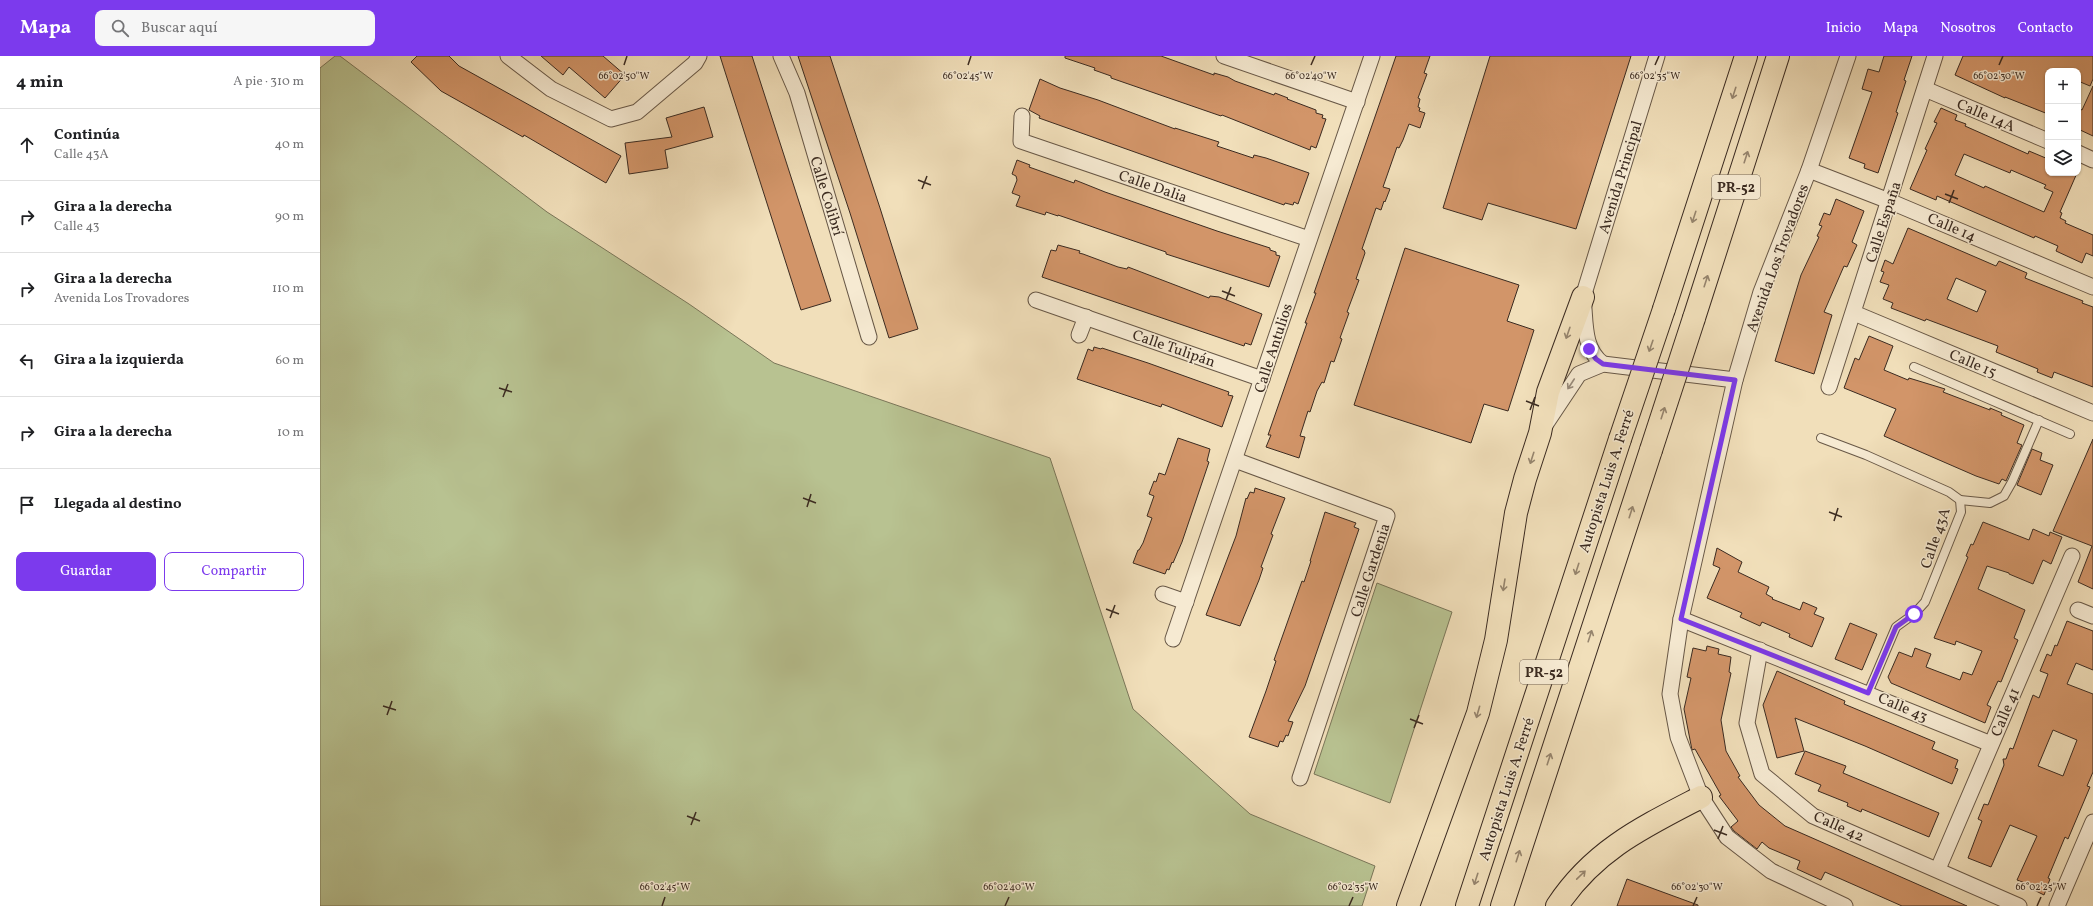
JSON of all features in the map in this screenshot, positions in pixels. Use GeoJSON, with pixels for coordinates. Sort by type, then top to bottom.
{"type":"FeatureCollection","features":[{"type":"Feature","properties":{"kind":"highway","name":"Autopista Luis A. Ferré"},"geometry":{"type":"LineString","coordinates":[[1467,906],[1746,56]]}},
{"type":"Feature","properties":{"kind":"highway","name":"PR-52"},"geometry":{"type":"LineString","coordinates":[[1502,906],[1778,56]]}},
{"type":"Feature","properties":{"kind":"highway"},"geometry":{"type":"LineString","coordinates":[[1408,906],[1478,713],[1496,640],[1516,513],[1540,433],[1548,392],[1583,297]]}},
{"type":"Feature","properties":{"kind":"highway"},"geometry":{"type":"LineString","coordinates":[[1557,906],[1570,886],[1603,854],[1646,826],[1701,797]]}},
{"type":"Feature","properties":{"kind":"street"},"geometry":{"type":"LineString","coordinates":[[508,56],[551,89],[611,118],[637,112],[695,63],[699,56]]}},
{"type":"Feature","properties":{"kind":"street","name":"Calle Colibrí"},"geometry":{"type":"LineString","coordinates":[[781,56],[797,93],[869,337]]}},
{"type":"Feature","properties":{"kind":"street"},"geometry":{"type":"LineString","coordinates":[[1224,56],[1357,102]]}},
{"type":"Feature","properties":{"kind":"street","name":"Calle Antulios"},"geometry":{"type":"LineString","coordinates":[[1173,639],[1372,56]]}},
{"type":"Feature","properties":{"kind":"street","name":"Avenida Principal"},"geometry":{"type":"LineString","coordinates":[[1583,297],[1657,56]]}},
{"type":"Feature","properties":{"kind":"street","name":"Avenida Los Trovadores"},"geometry":{"type":"LineString","coordinates":[[1845,906],[1771,871],[1727,837],[1701,797],[1678,737],[1670,694],[1681,619],[1735,380],[1761,292],[1809,170],[1848,56]]}},
{"type":"Feature","properties":{"kind":"street","name":"Calle España"},"geometry":{"type":"LineString","coordinates":[[1829,387],[1854,313],[1935,56]]}},
{"type":"Feature","properties":{"kind":"street","name":"Calle 14A"},"geometry":{"type":"LineString","coordinates":[[1925,89],[2046,140]]}},
{"type":"Feature","properties":{"kind":"street","name":"Calle Dalia"},"geometry":{"type":"LineString","coordinates":[[1022,116],[1021,141],[1309,239]]}},
{"type":"Feature","properties":{"kind":"street"},"geometry":{"type":"LineString","coordinates":[[2081,154],[2093,160]]}},
{"type":"Feature","properties":{"kind":"street","name":"Calle 14"},"geometry":{"type":"LineString","coordinates":[[1809,170],[1889,201],[2093,287]]}},
{"type":"Feature","properties":{"kind":"street"},"geometry":{"type":"LineString","coordinates":[[1583,297],[1586,337],[1589,349],[1596,359],[1603,364],[1735,380]]}},
{"type":"Feature","properties":{"kind":"street","name":"Calle Tulipán"},"geometry":{"type":"LineString","coordinates":[[1036,300],[1262,379]]}},
{"type":"Feature","properties":{"kind":"street","name":"Calle 15"},"geometry":{"type":"LineString","coordinates":[[1854,313],[2093,413]]}},
{"type":"Feature","properties":{"kind":"street"},"geometry":{"type":"LineString","coordinates":[[1079,335],[1086,317]]}},
{"type":"Feature","properties":{"kind":"street"},"geometry":{"type":"LineString","coordinates":[[1540,433],[1579,374],[1603,364]]}},
{"type":"Feature","properties":{"kind":"street","name":"Calle Gardenia"},"geometry":{"type":"LineString","coordinates":[[1235,460],[1387,516],[1300,778]]}},
{"type":"Feature","properties":{"kind":"street","name":"Calle 41"},"geometry":{"type":"LineString","coordinates":[[1938,869],[2072,556]]}},
{"type":"Feature","properties":{"kind":"street"},"geometry":{"type":"LineString","coordinates":[[1163,594],[1186,602]]}},
{"type":"Feature","properties":{"kind":"street"},"geometry":{"type":"LineString","coordinates":[[2078,610],[2093,616]]}},
{"type":"Feature","properties":{"kind":"street","name":"Calle 43"},"geometry":{"type":"LineString","coordinates":[[1681,619],[1868,693],[1991,744]]}},
{"type":"Feature","properties":{"kind":"street","name":"Calle 42"},"geometry":{"type":"LineString","coordinates":[[1760,650],[1747,723],[1762,774],[1813,816],[1938,869],[2019,906]]}},
{"type":"Feature","properties":{"kind":"street"},"geometry":{"type":"LineString","coordinates":[[2057,906],[2093,822]]}},
{"type":"Feature","properties":{"kind":"lane"},"geometry":{"type":"LineString","coordinates":[[1914,368],[2070,434]]}},
{"type":"Feature","properties":{"kind":"lane"},"geometry":{"type":"LineString","coordinates":[[1960,500],[1990,503],[2004,496],[2012,482],[2039,420]]}},
{"type":"Feature","properties":{"kind":"lane","name":"Calle 43A"},"geometry":{"type":"LineString","coordinates":[[1821,438],[1866,455],[1950,492],[1960,500],[1961,512],[1925,602],[1914,614],[1896,627],[1868,693]]}},
{"type":"Feature","properties":{"kind":"green space"},"geometry":{"type":"Polygon","coordinates":[[[335,56],[340,56],[547,212],[689,304],[774,363],[1050,458],[1133,709],[1250,814],[1375,866],[1362,906],[320,906],[320,68],[335,56]]]}},
{"type":"Feature","properties":{"kind":"green space"},"geometry":{"type":"Polygon","coordinates":[[[1377,583],[1452,612],[1390,803],[1314,774],[1377,583]]]}},
{"type":"Feature","properties":{"kind":"building"},"geometry":{"type":"Polygon","coordinates":[[[417,56],[449,56],[459,66],[621,156],[606,183],[524,135],[523,137],[441,91],[411,62],[417,56]]]}},
{"type":"Feature","properties":{"kind":"building"},"geometry":{"type":"Polygon","coordinates":[[[541,56],[603,56],[625,75],[605,98],[569,67],[563,75],[541,56]]]}},
{"type":"Feature","properties":{"kind":"building"},"geometry":{"type":"Polygon","coordinates":[[[720,56],[752,56],[831,301],[801,310],[720,56]]]}},
{"type":"Feature","properties":{"kind":"building"},"geometry":{"type":"Polygon","coordinates":[[[798,56],[830,56],[918,329],[889,338],[850,213],[798,56]]]}},
{"type":"Feature","properties":{"kind":"building"},"geometry":{"type":"Polygon","coordinates":[[[1065,56],[1161,56],[1214,75],[1214,73],[1228,77],[1274,95],[1275,93],[1316,110],[1316,113],[1323,115],[1322,118],[1326,119],[1316,148],[1311,146],[1310,150],[1222,115],[1221,116],[1111,78],[1111,76],[1094,70],[1095,68],[1065,58],[1065,56]]]}},
{"type":"Feature","properties":{"kind":"building"},"geometry":{"type":"Polygon","coordinates":[[[1396,56],[1430,56],[1424,73],[1427,74],[1418,98],[1420,99],[1418,107],[1420,108],[1419,111],[1425,113],[1420,128],[1409,124],[1399,148],[1397,147],[1383,187],[1390,189],[1381,210],[1376,208],[1362,249],[1365,253],[1356,279],[1359,280],[1347,312],[1349,313],[1340,338],[1342,339],[1334,362],[1331,361],[1324,383],[1322,382],[1317,391],[1310,412],[1308,411],[1300,436],[1305,437],[1299,458],[1266,447],[1271,435],[1268,435],[1307,323],[1305,323],[1316,293],[1314,293],[1396,56]]]}},
{"type":"Feature","properties":{"kind":"building"},"geometry":{"type":"Polygon","coordinates":[[[1490,56],[1631,56],[1576,229],[1488,203],[1482,220],[1443,208],[1490,56]]]}},
{"type":"Feature","properties":{"kind":"building"},"geometry":{"type":"Polygon","coordinates":[[[1884,56],[1912,56],[1896,112],[1898,113],[1878,173],[1864,168],[1865,164],[1849,158],[1872,92],[1862,89],[1868,69],[1879,72],[1884,56]]]}},
{"type":"Feature","properties":{"kind":"building"},"geometry":{"type":"Polygon","coordinates":[[[1963,56],[2093,56],[2093,79],[2090,86],[2081,82],[2081,68],[2045,68],[2045,113],[2005,98],[1955,75],[1963,56]]]}},
{"type":"Feature","properties":{"kind":"building"},"geometry":{"type":"Polygon","coordinates":[[[1040,79],[1060,88],[1098,100],[1175,129],[1219,142],[1217,146],[1253,158],[1254,155],[1266,158],[1309,173],[1298,204],[1294,202],[1293,205],[1285,203],[1284,205],[1039,118],[1040,116],[1029,110],[1040,79]]]}},
{"type":"Feature","properties":{"kind":"building"},"geometry":{"type":"Polygon","coordinates":[[[2093,86],[2093,136],[2081,130],[2082,110],[2093,86]]]}},
{"type":"Feature","properties":{"kind":"building"},"geometry":{"type":"Polygon","coordinates":[[[704,107],[713,137],[665,150],[668,168],[629,174],[625,143],[672,137],[666,118],[704,107]]]}},
{"type":"Feature","properties":{"kind":"building"},"geometry":{"type":"Polygon","coordinates":[[[1941,108],[1957,115],[1955,120],[1966,124],[1965,126],[2028,154],[2029,151],[2045,158],[2045,176],[2076,176],[2060,212],[2062,213],[2060,218],[2066,221],[2065,223],[2093,235],[2093,256],[2086,253],[2082,263],[2056,251],[2058,246],[2035,236],[2034,238],[1937,196],[1936,200],[1910,189],[1927,150],[1925,149],[1937,123],[1934,122],[1941,108]],[[1964,154],[1955,175],[1984,188],[1985,186],[2044,212],[2053,192],[2044,188],[2046,185],[2011,170],[2010,173],[1964,154]]]}},
{"type":"Feature","properties":{"kind":"building"},"geometry":{"type":"Polygon","coordinates":[[[1017,160],[1030,165],[1029,167],[1074,183],[1075,180],[1105,192],[1270,248],[1270,250],[1276,252],[1276,255],[1280,256],[1269,287],[1166,254],[1166,252],[1058,215],[1046,212],[1045,215],[1016,206],[1020,196],[1012,193],[1017,180],[1016,176],[1012,174],[1017,160]]]}},
{"type":"Feature","properties":{"kind":"building"},"geometry":{"type":"Polygon","coordinates":[[[1836,199],[1864,211],[1852,242],[1857,245],[1847,267],[1844,266],[1824,312],[1832,315],[1814,374],[1775,361],[1801,275],[1819,237],[1817,236],[1822,226],[1819,225],[1824,213],[1830,215],[1836,199]]]}},
{"type":"Feature","properties":{"kind":"building"},"geometry":{"type":"Polygon","coordinates":[[[1908,228],[1996,266],[1999,261],[2027,273],[2025,278],[2083,301],[2082,303],[2093,307],[2093,387],[2054,372],[2052,378],[2037,372],[2038,369],[1996,352],[1998,346],[1926,319],[1925,321],[1891,308],[1893,303],[1883,299],[1889,285],[1880,282],[1884,272],[1881,271],[1885,260],[1893,264],[1908,228]],[[1956,278],[1947,299],[1977,312],[1986,291],[1956,278]]]}},
{"type":"Feature","properties":{"kind":"building"},"geometry":{"type":"Polygon","coordinates":[[[1058,245],[1080,251],[1079,253],[1118,267],[1127,269],[1128,267],[1209,298],[1210,296],[1219,297],[1262,314],[1251,345],[1245,343],[1244,346],[1042,277],[1051,250],[1056,251],[1058,245]]]}},
{"type":"Feature","properties":{"kind":"building"},"geometry":{"type":"Polygon","coordinates":[[[1405,248],[1519,285],[1507,321],[1534,330],[1508,411],[1484,404],[1471,443],[1354,405],[1405,248]]]}},
{"type":"Feature","properties":{"kind":"building"},"geometry":{"type":"Polygon","coordinates":[[[1869,336],[1893,346],[1884,370],[1908,380],[1909,378],[1945,389],[1943,392],[1990,410],[1990,408],[2002,413],[2001,415],[2024,425],[2017,443],[2022,445],[2006,481],[2002,479],[1999,484],[1976,476],[1884,436],[1896,409],[1844,388],[1855,358],[1859,360],[1869,336]]]}},
{"type":"Feature","properties":{"kind":"building"},"geometry":{"type":"Polygon","coordinates":[[[1094,347],[1102,348],[1148,363],[1229,392],[1228,395],[1233,396],[1222,427],[1162,404],[1161,407],[1077,379],[1088,349],[1093,351],[1094,347]]]}},
{"type":"Feature","properties":{"kind":"building"},"geometry":{"type":"Polygon","coordinates":[[[1178,438],[1210,449],[1207,461],[1209,462],[1182,542],[1173,563],[1172,562],[1169,570],[1167,569],[1165,574],[1133,563],[1138,550],[1143,543],[1152,518],[1147,516],[1154,496],[1149,494],[1159,473],[1165,475],[1178,438]]]}},
{"type":"Feature","properties":{"kind":"building"},"geometry":{"type":"Polygon","coordinates":[[[2093,439],[2093,589],[2078,582],[2092,546],[2053,531],[2093,439]]]}},
{"type":"Feature","properties":{"kind":"building"},"geometry":{"type":"Polygon","coordinates":[[[2032,449],[2042,453],[2040,460],[2053,465],[2041,495],[2017,485],[2032,449]]]}},
{"type":"Feature","properties":{"kind":"building"},"geometry":{"type":"Polygon","coordinates":[[[1255,488],[1285,498],[1271,534],[1273,535],[1261,567],[1263,568],[1259,580],[1240,626],[1206,615],[1236,536],[1246,498],[1247,499],[1250,492],[1254,493],[1255,488]]]}},
{"type":"Feature","properties":{"kind":"building"},"geometry":{"type":"Polygon","coordinates":[[[1325,512],[1356,523],[1354,527],[1359,529],[1305,686],[1288,721],[1293,722],[1288,736],[1286,735],[1283,742],[1280,741],[1278,747],[1249,737],[1266,691],[1276,661],[1274,660],[1302,581],[1304,582],[1325,512]]]}},
{"type":"Feature","properties":{"kind":"building"},"geometry":{"type":"Polygon","coordinates":[[[1983,522],[2029,540],[2033,529],[2049,536],[2050,532],[2062,537],[2051,564],[2043,560],[2033,584],[2009,573],[1987,566],[1978,589],[2025,610],[2014,638],[2018,640],[2001,682],[1998,681],[1987,705],[1991,707],[1985,723],[1891,683],[1888,677],[1899,652],[1912,657],[1915,648],[1931,654],[1926,667],[1960,680],[1963,672],[1972,675],[1982,651],[1956,641],[1955,645],[1934,638],[1968,557],[1966,556],[1971,544],[1973,545],[1983,522]]]}},
{"type":"Feature","properties":{"kind":"building"},"geometry":{"type":"Polygon","coordinates":[[[1717,548],[1742,562],[1738,572],[1769,587],[1766,594],[1773,598],[1772,599],[1800,610],[1803,602],[1817,608],[1814,614],[1824,618],[1812,647],[1789,637],[1790,634],[1762,622],[1760,626],[1740,617],[1742,613],[1707,598],[1720,568],[1713,565],[1717,548]]]}},
{"type":"Feature","properties":{"kind":"building"},"geometry":{"type":"Polygon","coordinates":[[[2067,621],[2093,631],[2093,670],[2076,663],[2067,684],[2093,694],[2093,772],[2087,786],[2090,787],[2068,839],[2065,837],[2048,878],[2050,879],[2044,895],[2032,889],[2033,886],[2017,880],[2037,836],[2010,825],[1991,867],[1968,858],[1982,821],[1978,819],[1984,804],[1988,805],[2004,765],[2003,759],[2006,759],[2010,748],[2013,749],[2033,695],[2039,698],[2048,674],[2040,671],[2047,654],[2051,656],[2055,645],[2057,646],[2067,621]],[[2053,730],[2038,766],[2063,776],[2077,740],[2053,730]]]}},
{"type":"Feature","properties":{"kind":"building"},"geometry":{"type":"Polygon","coordinates":[[[1850,623],[1877,634],[1862,670],[1835,659],[1850,623]]]}},
{"type":"Feature","properties":{"kind":"building"},"geometry":{"type":"Polygon","coordinates":[[[1707,646],[1719,649],[1718,654],[1731,657],[1729,672],[1731,673],[1721,720],[1726,751],[1740,776],[1738,777],[1759,805],[1785,826],[1967,906],[1902,906],[1825,872],[1821,880],[1797,869],[1800,861],[1769,848],[1762,842],[1757,849],[1734,831],[1731,827],[1738,821],[1719,796],[1721,795],[1695,749],[1692,750],[1684,709],[1691,678],[1687,677],[1693,648],[1706,651],[1707,646]]]}},
{"type":"Feature","properties":{"kind":"building"},"geometry":{"type":"Polygon","coordinates":[[[1777,671],[1845,701],[1844,704],[1935,742],[1932,749],[1958,760],[1955,768],[1958,769],[1952,784],[1865,746],[1795,718],[1804,751],[1777,758],[1763,705],[1777,671]]]}},
{"type":"Feature","properties":{"kind":"building"},"geometry":{"type":"Polygon","coordinates":[[[1805,751],[1846,766],[1843,773],[1939,813],[1929,837],[1862,809],[1861,812],[1847,806],[1848,803],[1818,791],[1821,785],[1795,774],[1805,751]]]}},
{"type":"Feature","properties":{"kind":"building"},"geometry":{"type":"Polygon","coordinates":[[[1627,879],[1698,905],[1698,906],[1617,906],[1627,879]]]}},
{"type":"Feature","properties":{"kind":"route"},"geometry":{"type":"LineString","coordinates":[[1589,349],[1596,359],[1603,364],[1735,380],[1681,619],[1868,693],[1896,627],[1914,614]]}}]}
